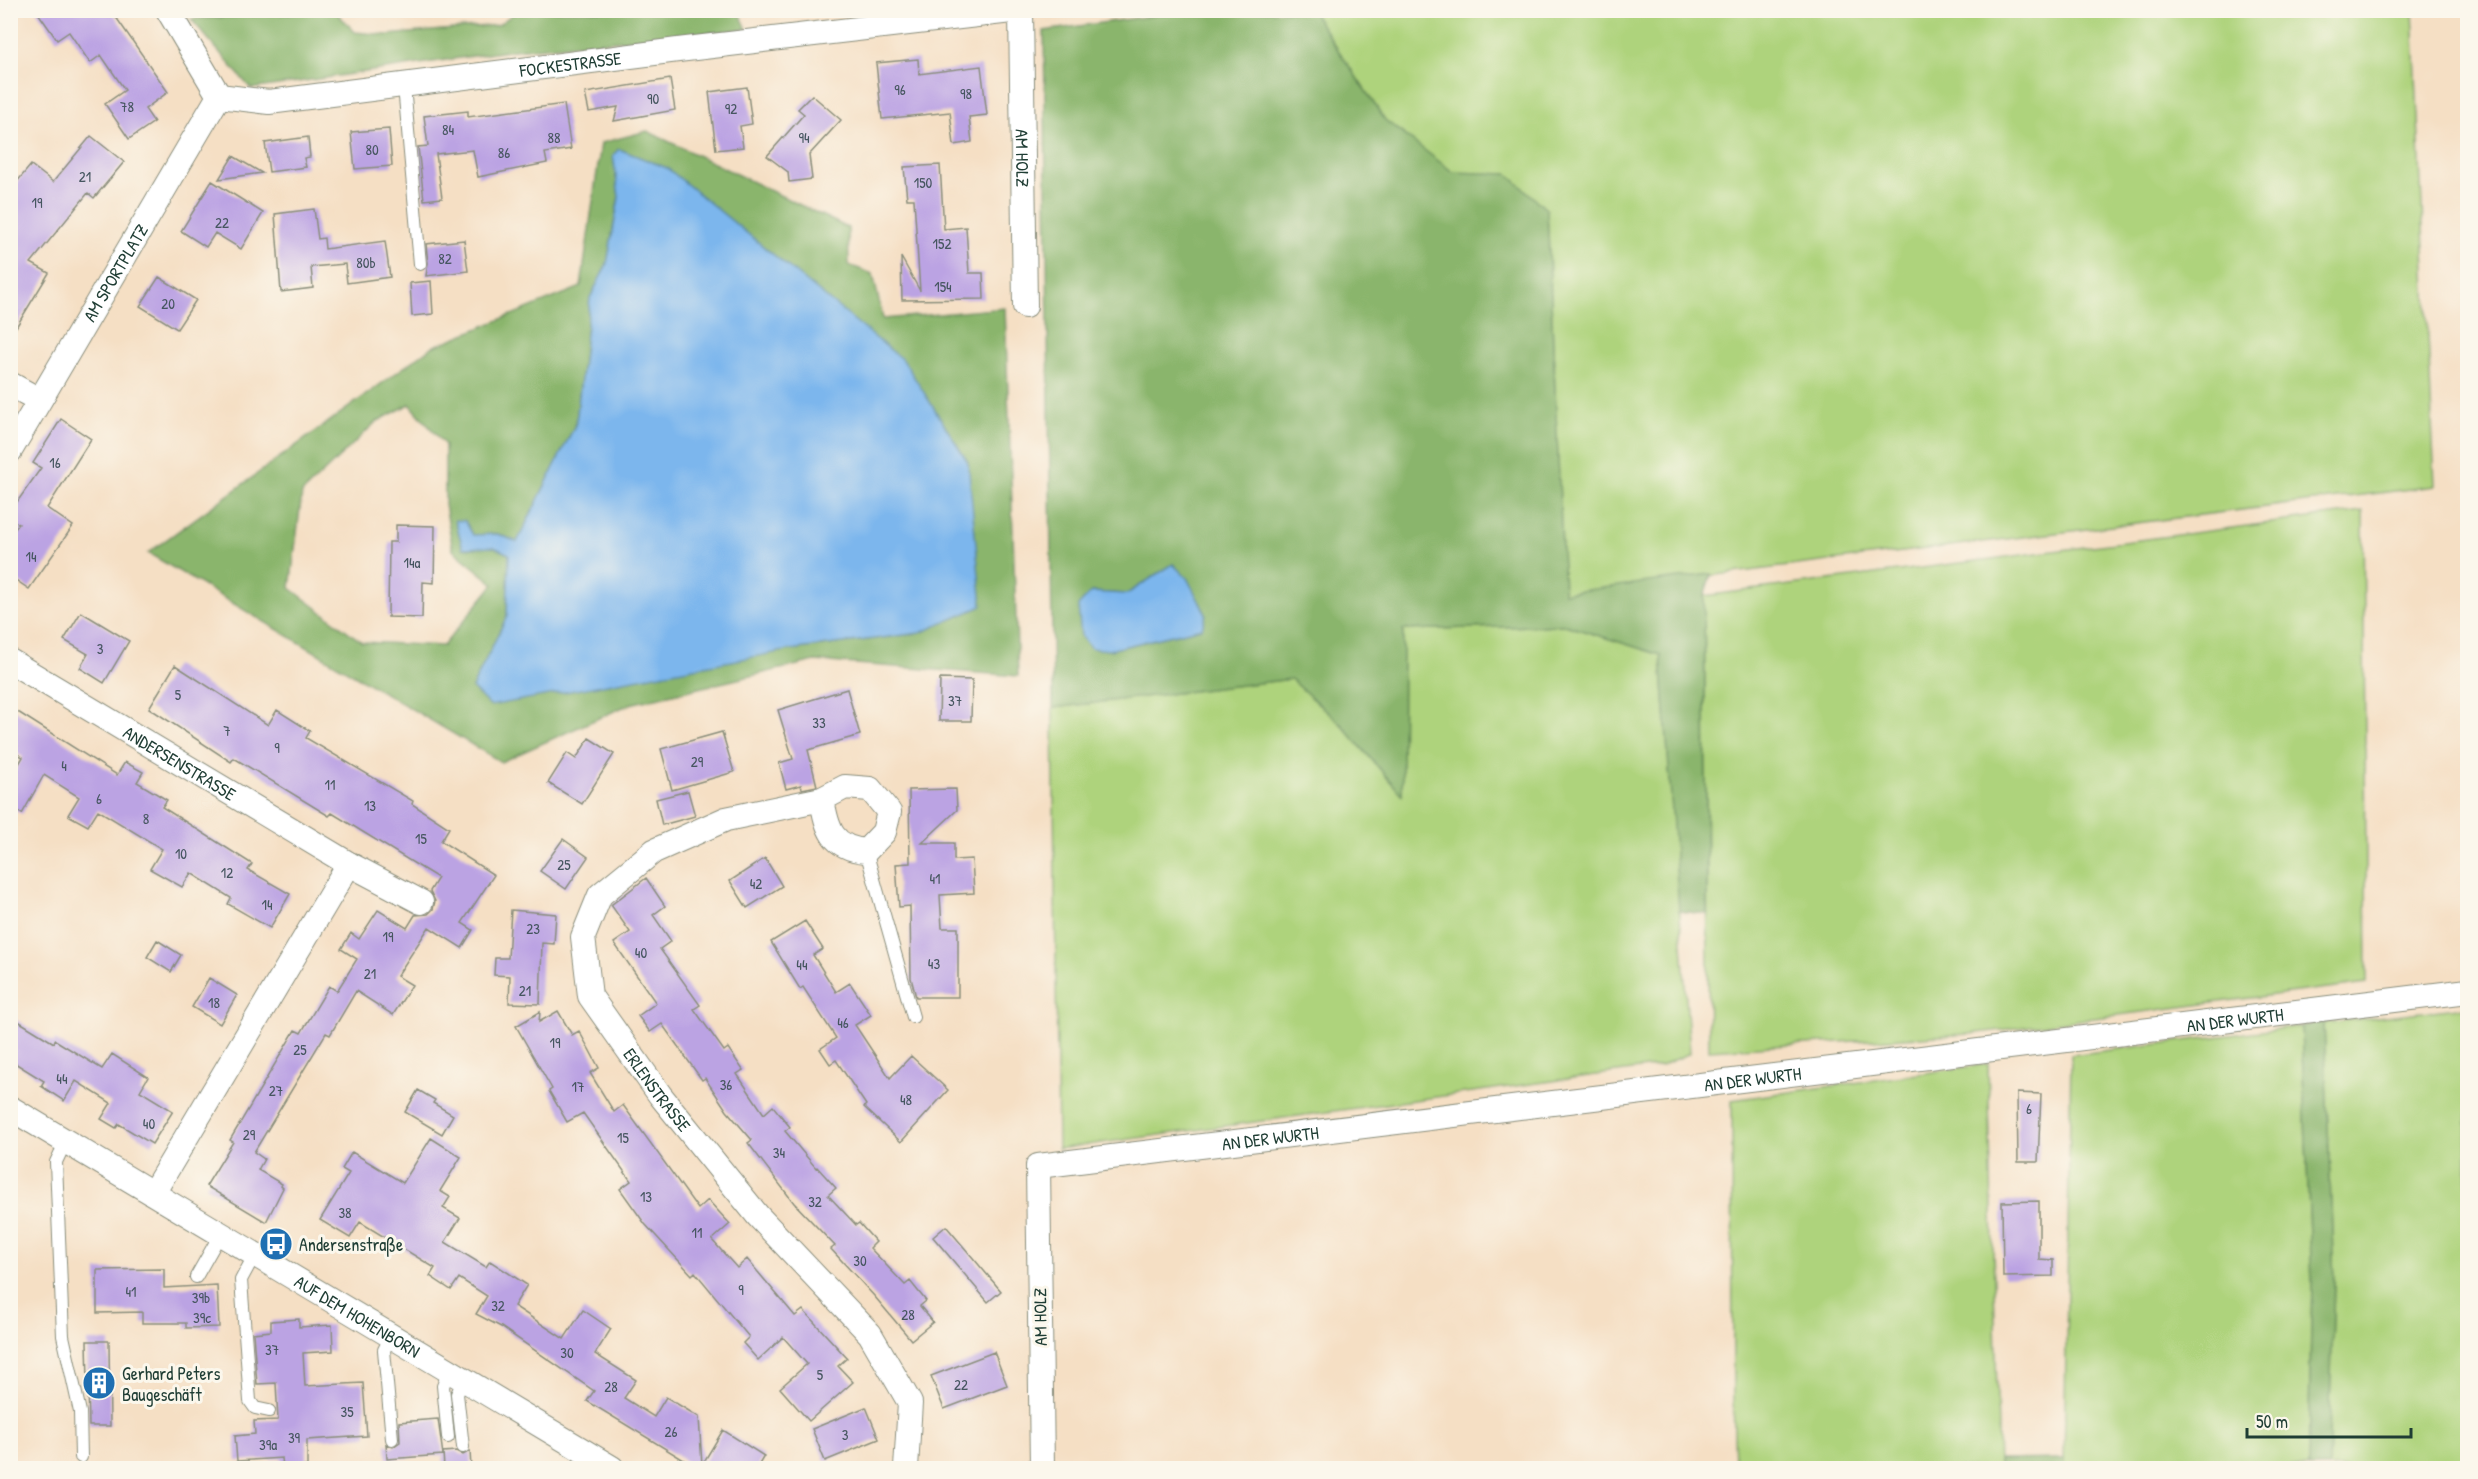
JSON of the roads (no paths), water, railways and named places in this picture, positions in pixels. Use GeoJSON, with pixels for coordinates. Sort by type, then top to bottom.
{"type":"FeatureCollection","features":[{"type":"Feature","properties":{"kind":"street"},"geometry":{"type":"LineString","coordinates":[[168,10],[219,96]]}},
{"type":"Feature","properties":{"kind":"street","name":"FOCKESTRASSE"},"geometry":{"type":"LineString","coordinates":[[219,96],[269,102],[678,50],[1020,10]]}},
{"type":"Feature","properties":{"kind":"street","name":"AM HOLZ"},"geometry":{"type":"LineString","coordinates":[[1020,10],[1025,306]]}},
{"type":"Feature","properties":{"kind":"street","name":"AM SPORTPLATZ"},"geometry":{"type":"LineString","coordinates":[[10,451],[219,96]]}},
{"type":"Feature","properties":{"kind":"street"},"geometry":{"type":"LineString","coordinates":[[10,384],[39,400]]}},
{"type":"Feature","properties":{"kind":"street","name":"ANDERSENSTRASSE"},"geometry":{"type":"LineString","coordinates":[[10,661],[350,864],[421,902]]}},
{"type":"Feature","properties":{"kind":"street","name":"ERLENSTRASSE"},"geometry":{"type":"LineString","coordinates":[[866,851],[884,832],[890,812],[870,789],[845,787],[822,799],[726,819],[654,851],[600,895],[583,937],[590,996],[668,1104],[758,1216],[870,1334],[910,1403],[906,1468]]}},
{"type":"Feature","properties":{"kind":"street"},"geometry":{"type":"LineString","coordinates":[[822,799],[826,824],[840,845],[853,850],[866,851]]}},
{"type":"Feature","properties":{"kind":"street"},"geometry":{"type":"LineString","coordinates":[[153,1193],[350,864]]}},
{"type":"Feature","properties":{"kind":"street","name":"AN DER WURTH"},"geometry":{"type":"LineString","coordinates":[[1038,1166],[2468,991]]}},
{"type":"Feature","properties":{"kind":"street","name":"AUF DEM HOHENBORN"},"geometry":{"type":"LineString","coordinates":[[10,1108],[612,1468]]}},
{"type":"Feature","properties":{"kind":"street","name":"AM HOLZ"},"geometry":{"type":"LineString","coordinates":[[1038,1166],[1042,1468]]}},
{"type":"Feature","properties":{"kind":"lane"},"geometry":{"type":"LineString","coordinates":[[404,86],[420,264]]}},
{"type":"Feature","properties":{"kind":"lane"},"geometry":{"type":"LineString","coordinates":[[866,851],[914,1017]]}},
{"type":"Feature","properties":{"kind":"lane"},"geometry":{"type":"LineString","coordinates":[[66,1141],[56,1162],[63,1336],[80,1412],[81,1457]]}},
{"type":"Feature","properties":{"kind":"lane"},"geometry":{"type":"LineString","coordinates":[[196,1278],[221,1233]]}},
{"type":"Feature","properties":{"kind":"lane"},"geometry":{"type":"LineString","coordinates":[[255,1254],[241,1280],[250,1401],[255,1408],[269,1411]]}},
{"type":"Feature","properties":{"kind":"lane"},"geometry":{"type":"LineString","coordinates":[[391,1336],[384,1350],[392,1439]]}},
{"type":"Feature","properties":{"kind":"lane"},"geometry":{"type":"LineString","coordinates":[[448,1437],[443,1386],[456,1375]]}},
{"type":"Feature","properties":{"kind":"lane"},"geometry":{"type":"LineString","coordinates":[[456,1375],[463,1447]]}},
{"type":"Feature","properties":{"kind":"water"},"geometry":{"type":"Polygon","coordinates":[[[619,149],[667,168],[904,361],[968,462],[982,606],[920,633],[790,650],[490,706],[472,688],[507,616],[509,554],[494,547],[463,548],[455,520],[465,521],[473,535],[498,534],[517,542],[576,423],[590,298],[607,264],[619,197],[613,155],[619,149]]]}},
{"type":"Feature","properties":{"kind":"water"},"geometry":{"type":"Polygon","coordinates":[[[1173,564],[1187,578],[1206,614],[1202,628],[1109,650],[1091,648],[1081,636],[1078,606],[1091,592],[1127,594],[1173,564]]]}},
{"type":"Feature","properties":{"kind":"place","name":"Andersenstraße"},"geometry":{"type":"Point","coordinates":[276,1244]}},
{"type":"Feature","properties":{"kind":"place","name":"Gerhard Peters Baugeschäft"},"geometry":{"type":"Point","coordinates":[99,1383]}}]}
